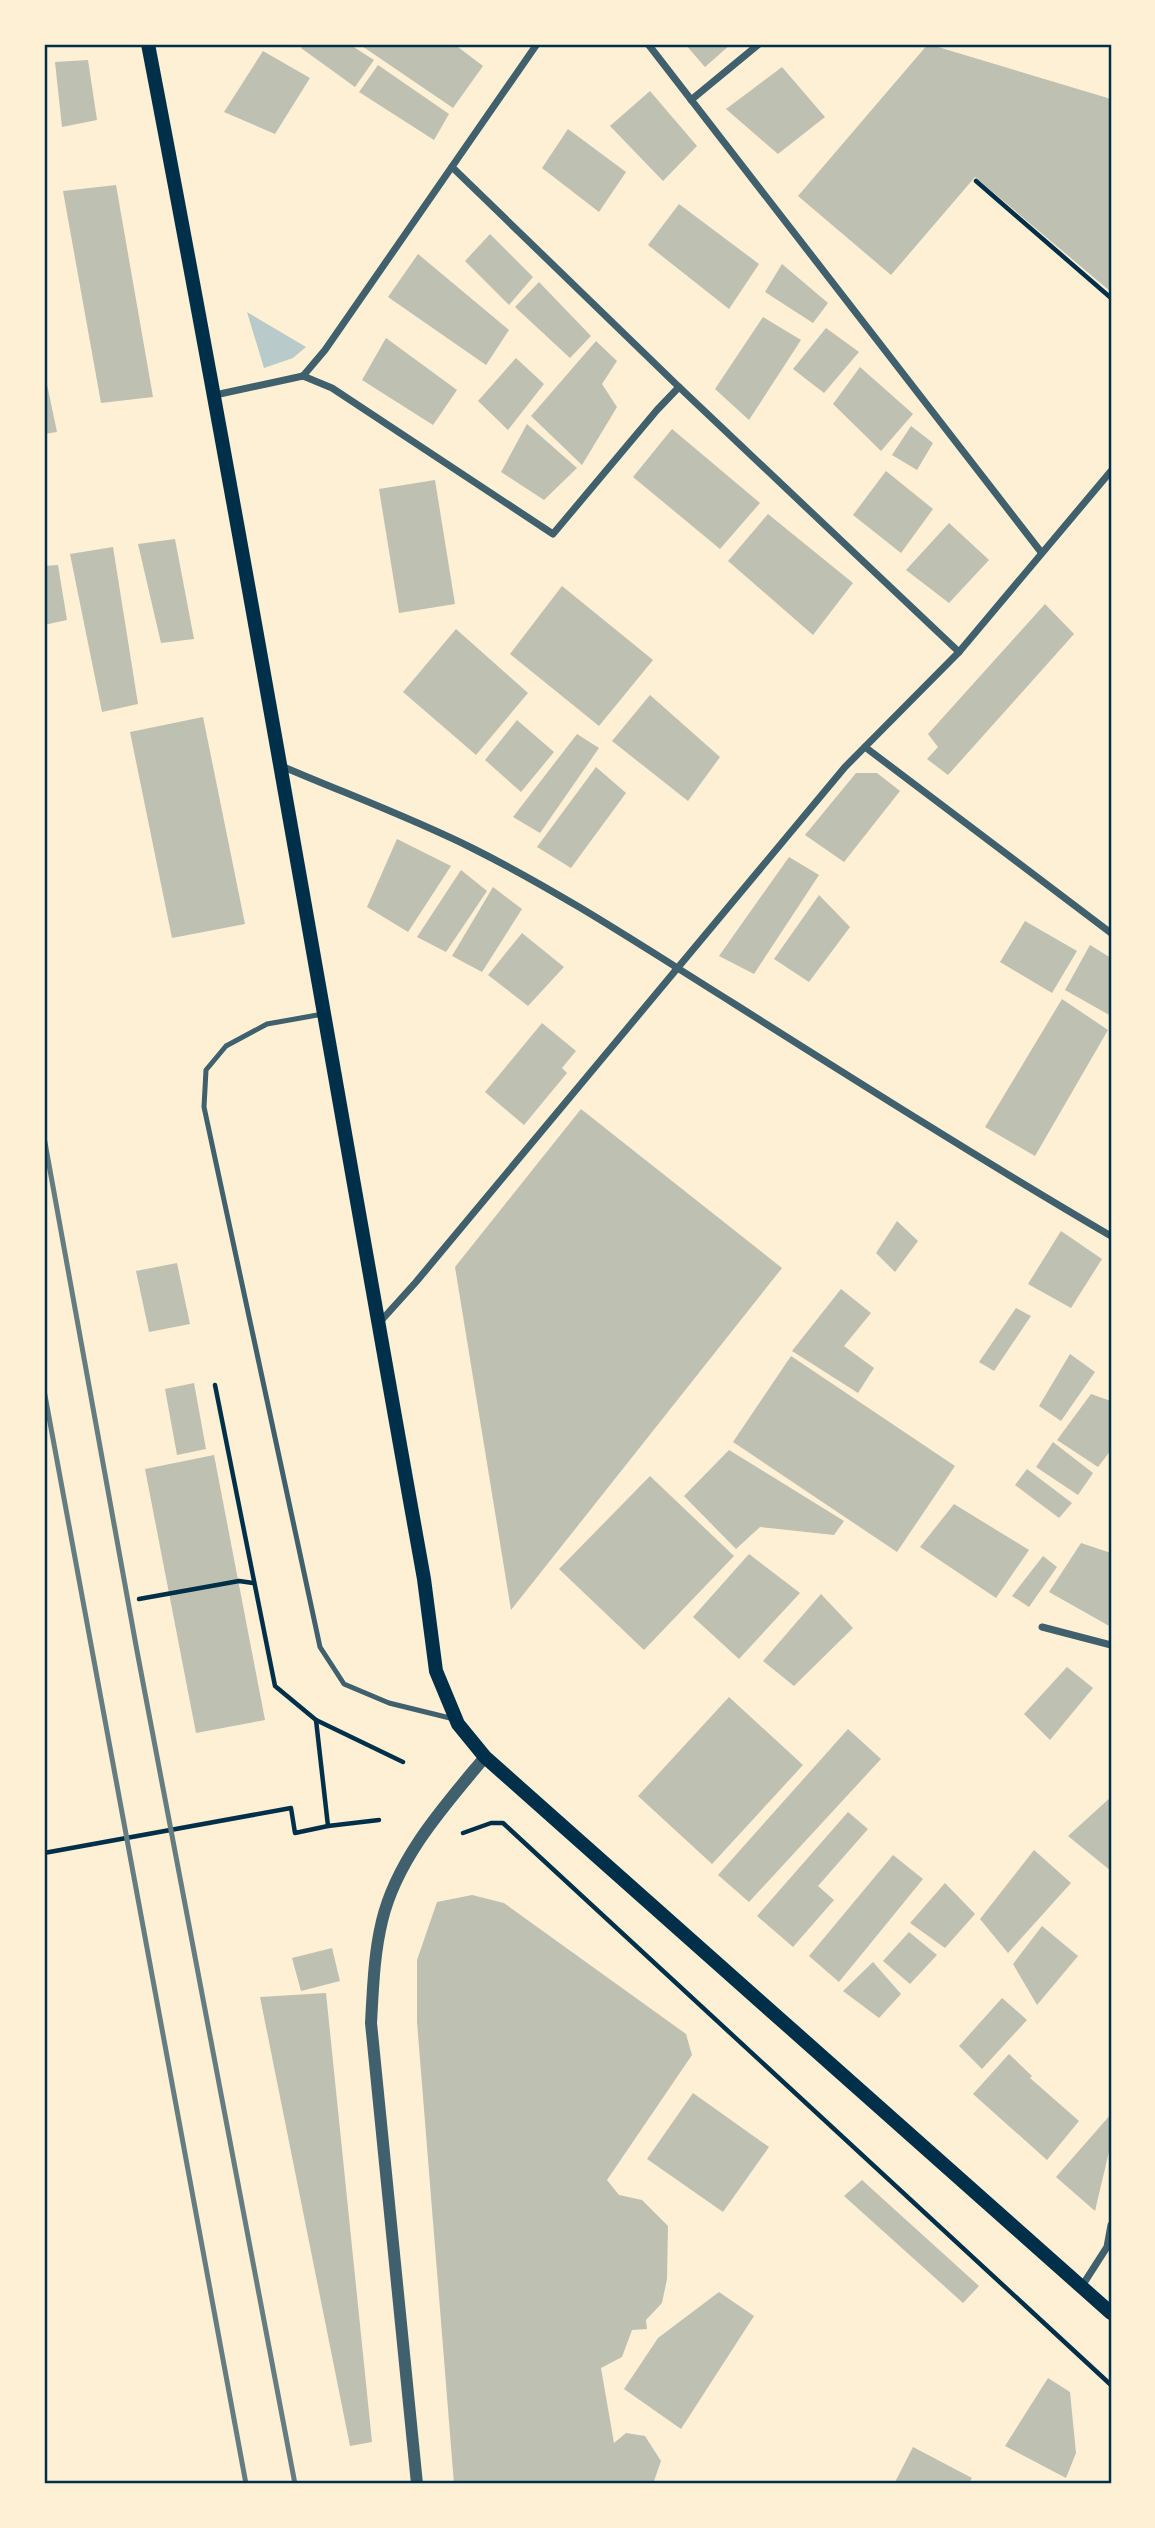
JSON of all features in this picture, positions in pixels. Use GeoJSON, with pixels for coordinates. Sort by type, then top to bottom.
{"type":"FeatureCollection","features":[{"type":"Feature","properties":{"kind":"main road"},"geometry":{"type":"LineString","coordinates":[[148,44],[215,396],[424,1579],[436,1671],[457,1720],[485,1757],[1111,2313]]}},
{"type":"Feature","properties":{"kind":"street"},"geometry":{"type":"LineString","coordinates":[[303,376],[325,350],[537,44]]}},
{"type":"Feature","properties":{"kind":"street"},"geometry":{"type":"LineString","coordinates":[[648,44],[1041,552]]}},
{"type":"Feature","properties":{"kind":"street"},"geometry":{"type":"LineString","coordinates":[[691,100],[759,44]]}},
{"type":"Feature","properties":{"kind":"street"},"geometry":{"type":"LineString","coordinates":[[452,167],[959,652]]}},
{"type":"Feature","properties":{"kind":"street"},"geometry":{"type":"LineString","coordinates":[[215,396],[303,376],[332,388],[553,534],[679,387]]}},
{"type":"Feature","properties":{"kind":"street"},"geometry":{"type":"LineString","coordinates":[[378,1323],[416,1282],[845,767],[959,652],[1111,471]]}},
{"type":"Feature","properties":{"kind":"street"},"geometry":{"type":"LineString","coordinates":[[866,747],[1111,933]]}},
{"type":"Feature","properties":{"kind":"street"},"geometry":{"type":"LineString","coordinates":[[279,765],[397,812],[475,849],[554,892],[998,1170],[1111,1236]]}},
{"type":"Feature","properties":{"kind":"street"},"geometry":{"type":"LineString","coordinates":[[1042,1627],[1111,1645]]}},
{"type":"Feature","properties":{"kind":"street"},"geometry":{"type":"LineString","coordinates":[[417,2484],[371,2023],[373,1975],[382,1919],[400,1874],[438,1814],[485,1757]]}},
{"type":"Feature","properties":{"kind":"street"},"geometry":{"type":"LineString","coordinates":[[1082,2286],[1107,2247],[1111,2225]]}},
{"type":"Feature","properties":{"kind":"lane"},"geometry":{"type":"LineString","coordinates":[[323,1014],[267,1024],[226,1046],[206,1070],[204,1107],[320,1647],[344,1684],[390,1703],[457,1720]]}},
{"type":"Feature","properties":{"kind":"path"},"geometry":{"type":"LineString","coordinates":[[976,181],[1111,298]]}},
{"type":"Feature","properties":{"kind":"path"},"geometry":{"type":"LineString","coordinates":[[215,1385],[275,1686],[316,1720],[403,1762]]}},
{"type":"Feature","properties":{"kind":"path"},"geometry":{"type":"LineString","coordinates":[[139,1599],[239,1581],[253,1583]]}},
{"type":"Feature","properties":{"kind":"path"},"geometry":{"type":"LineString","coordinates":[[316,1720],[328,1826]]}},
{"type":"Feature","properties":{"kind":"path"},"geometry":{"type":"LineString","coordinates":[[44,1853],[291,1808],[295,1833],[328,1826],[379,1821]]}},
{"type":"Feature","properties":{"kind":"path"},"geometry":{"type":"LineString","coordinates":[[463,1833],[492,1823],[503,1823],[1111,2385]]}},
{"type":"Feature","properties":{"kind":"shaded area"},"geometry":{"type":"Polygon","coordinates":[[[247,312],[306,347],[293,358],[264,368],[247,312]]]}},
{"type":"Feature","properties":{"kind":"building"},"geometry":{"type":"Polygon","coordinates":[[[304,44],[349,44],[374,60],[355,87],[301,48],[304,44]]]}},
{"type":"Feature","properties":{"kind":"building"},"geometry":{"type":"Polygon","coordinates":[[[359,44],[454,44],[483,66],[453,108],[359,44]]]}},
{"type":"Feature","properties":{"kind":"building"},"geometry":{"type":"Polygon","coordinates":[[[685,44],[731,44],[705,67],[685,44]]]}},
{"type":"Feature","properties":{"kind":"building"},"geometry":{"type":"Polygon","coordinates":[[[928,44],[1111,99],[1111,292],[975,177],[891,275],[798,196],[928,44]]]}},
{"type":"Feature","properties":{"kind":"building"},"geometry":{"type":"Polygon","coordinates":[[[263,51],[310,78],[275,134],[224,112],[263,51]]]}},
{"type":"Feature","properties":{"kind":"building"},"geometry":{"type":"Polygon","coordinates":[[[88,60],[97,120],[62,127],[55,62],[88,60]]]}},
{"type":"Feature","properties":{"kind":"building"},"geometry":{"type":"Polygon","coordinates":[[[378,65],[449,114],[434,140],[359,92],[378,65]]]}},
{"type":"Feature","properties":{"kind":"building"},"geometry":{"type":"Polygon","coordinates":[[[782,67],[825,117],[778,154],[726,109],[782,67]]]}},
{"type":"Feature","properties":{"kind":"building"},"geometry":{"type":"Polygon","coordinates":[[[650,91],[697,146],[663,181],[610,126],[650,91]]]}},
{"type":"Feature","properties":{"kind":"building"},"geometry":{"type":"Polygon","coordinates":[[[568,129],[626,172],[599,212],[542,168],[568,129]]]}},
{"type":"Feature","properties":{"kind":"building"},"geometry":{"type":"Polygon","coordinates":[[[116,185],[153,397],[101,403],[63,191],[116,185]]]}},
{"type":"Feature","properties":{"kind":"building"},"geometry":{"type":"Polygon","coordinates":[[[679,204],[759,264],[729,309],[648,245],[679,204]]]}},
{"type":"Feature","properties":{"kind":"building"},"geometry":{"type":"Polygon","coordinates":[[[490,234],[533,277],[509,305],[465,261],[490,234]]]}},
{"type":"Feature","properties":{"kind":"building"},"geometry":{"type":"Polygon","coordinates":[[[418,254],[509,330],[486,365],[388,297],[418,254]]]}},
{"type":"Feature","properties":{"kind":"building"},"geometry":{"type":"Polygon","coordinates":[[[782,264],[828,303],[813,323],[765,292],[782,264]]]}},
{"type":"Feature","properties":{"kind":"building"},"geometry":{"type":"Polygon","coordinates":[[[539,282],[591,336],[570,358],[515,307],[539,282]]]}},
{"type":"Feature","properties":{"kind":"building"},"geometry":{"type":"Polygon","coordinates":[[[763,317],[801,340],[749,420],[715,389],[763,317]]]}},
{"type":"Feature","properties":{"kind":"building"},"geometry":{"type":"Polygon","coordinates":[[[826,328],[859,352],[824,393],[793,369],[826,328]]]}},
{"type":"Feature","properties":{"kind":"building"},"geometry":{"type":"Polygon","coordinates":[[[386,338],[457,390],[433,425],[362,380],[386,338]]]}},
{"type":"Feature","properties":{"kind":"building"},"geometry":{"type":"Polygon","coordinates":[[[596,341],[617,361],[602,384],[617,407],[582,465],[531,416],[596,341]]]}},
{"type":"Feature","properties":{"kind":"building"},"geometry":{"type":"Polygon","coordinates":[[[516,358],[544,384],[508,430],[478,401],[516,358]]]}},
{"type":"Feature","properties":{"kind":"building"},"geometry":{"type":"Polygon","coordinates":[[[860,367],[913,414],[881,451],[833,404],[860,367]]]}},
{"type":"Feature","properties":{"kind":"building"},"geometry":{"type":"Polygon","coordinates":[[[44,370],[57,432],[44,434],[44,370]]]}},
{"type":"Feature","properties":{"kind":"building"},"geometry":{"type":"Polygon","coordinates":[[[527,424],[577,468],[544,500],[501,472],[527,424]]]}},
{"type":"Feature","properties":{"kind":"building"},"geometry":{"type":"Polygon","coordinates":[[[911,426],[933,443],[917,470],[892,455],[911,426]]]}},
{"type":"Feature","properties":{"kind":"building"},"geometry":{"type":"Polygon","coordinates":[[[672,429],[760,503],[720,549],[633,477],[672,429]]]}},
{"type":"Feature","properties":{"kind":"building"},"geometry":{"type":"Polygon","coordinates":[[[886,471],[933,509],[901,553],[853,515],[886,471]]]}},
{"type":"Feature","properties":{"kind":"building"},"geometry":{"type":"Polygon","coordinates":[[[435,480],[455,604],[399,613],[379,489],[435,480]]]}},
{"type":"Feature","properties":{"kind":"building"},"geometry":{"type":"Polygon","coordinates":[[[768,514],[853,583],[813,635],[728,561],[768,514]]]}},
{"type":"Feature","properties":{"kind":"building"},"geometry":{"type":"Polygon","coordinates":[[[949,523],[989,560],[949,603],[906,570],[949,523]]]}},
{"type":"Feature","properties":{"kind":"building"},"geometry":{"type":"Polygon","coordinates":[[[175,539],[194,639],[161,643],[138,544],[175,539]]]}},
{"type":"Feature","properties":{"kind":"building"},"geometry":{"type":"Polygon","coordinates":[[[113,547],[138,704],[102,712],[70,554],[113,547]]]}},
{"type":"Feature","properties":{"kind":"building"},"geometry":{"type":"Polygon","coordinates":[[[58,565],[67,620],[44,625],[44,566],[58,565]]]}},
{"type":"Feature","properties":{"kind":"building"},"geometry":{"type":"Polygon","coordinates":[[[562,586],[653,660],[599,726],[510,654],[562,586]]]}},
{"type":"Feature","properties":{"kind":"building"},"geometry":{"type":"Polygon","coordinates":[[[1045,604],[1074,634],[948,775],[927,759],[938,747],[928,734],[1045,604]]]}},
{"type":"Feature","properties":{"kind":"building"},"geometry":{"type":"Polygon","coordinates":[[[456,629],[528,693],[476,755],[403,692],[456,629]]]}},
{"type":"Feature","properties":{"kind":"building"},"geometry":{"type":"Polygon","coordinates":[[[650,695],[720,757],[688,801],[612,741],[650,695]]]}},
{"type":"Feature","properties":{"kind":"building"},"geometry":{"type":"Polygon","coordinates":[[[203,717],[245,924],[172,938],[130,732],[203,717]]]}},
{"type":"Feature","properties":{"kind":"building"},"geometry":{"type":"Polygon","coordinates":[[[517,720],[554,752],[521,792],[485,760],[517,720]]]}},
{"type":"Feature","properties":{"kind":"building"},"geometry":{"type":"Polygon","coordinates":[[[577,734],[599,748],[540,833],[513,817],[577,734]]]}},
{"type":"Feature","properties":{"kind":"building"},"geometry":{"type":"Polygon","coordinates":[[[596,767],[626,793],[571,868],[537,847],[596,767]]]}},
{"type":"Feature","properties":{"kind":"building"},"geometry":{"type":"Polygon","coordinates":[[[856,773],[877,773],[900,791],[844,862],[805,835],[856,773]]]}},
{"type":"Feature","properties":{"kind":"building"},"geometry":{"type":"Polygon","coordinates":[[[397,839],[451,866],[408,932],[367,907],[397,839]]]}},
{"type":"Feature","properties":{"kind":"building"},"geometry":{"type":"Polygon","coordinates":[[[789,857],[819,875],[754,974],[719,956],[789,857]]]}},
{"type":"Feature","properties":{"kind":"building"},"geometry":{"type":"Polygon","coordinates":[[[461,870],[487,891],[446,952],[417,937],[461,870]]]}},
{"type":"Feature","properties":{"kind":"building"},"geometry":{"type":"Polygon","coordinates":[[[493,887],[522,909],[482,972],[452,956],[493,887]]]}},
{"type":"Feature","properties":{"kind":"building"},"geometry":{"type":"Polygon","coordinates":[[[819,895],[850,927],[809,982],[774,959],[819,895]]]}},
{"type":"Feature","properties":{"kind":"building"},"geometry":{"type":"Polygon","coordinates":[[[1025,921],[1077,951],[1052,993],[1000,962],[1025,921]]]}},
{"type":"Feature","properties":{"kind":"building"},"geometry":{"type":"Polygon","coordinates":[[[522,933],[564,967],[528,1006],[488,975],[522,933]]]}},
{"type":"Feature","properties":{"kind":"building"},"geometry":{"type":"Polygon","coordinates":[[[1090,945],[1111,958],[1111,1016],[1065,990],[1090,945]]]}},
{"type":"Feature","properties":{"kind":"building"},"geometry":{"type":"Polygon","coordinates":[[[1062,999],[1108,1030],[1035,1156],[985,1127],[1062,999]]]}},
{"type":"Feature","properties":{"kind":"building"},"geometry":{"type":"Polygon","coordinates":[[[542,1023],[576,1051],[562,1068],[567,1073],[524,1125],[485,1092],[542,1023]]]}},
{"type":"Feature","properties":{"kind":"building"},"geometry":{"type":"Polygon","coordinates":[[[581,1109],[782,1268],[511,1610],[455,1267],[581,1109]]]}},
{"type":"Feature","properties":{"kind":"building"},"geometry":{"type":"Polygon","coordinates":[[[897,1221],[918,1241],[895,1272],[876,1253],[897,1221]]]}},
{"type":"Feature","properties":{"kind":"building"},"geometry":{"type":"Polygon","coordinates":[[[1061,1231],[1102,1259],[1071,1308],[1028,1284],[1061,1231]]]}},
{"type":"Feature","properties":{"kind":"building"},"geometry":{"type":"Polygon","coordinates":[[[177,1263],[190,1324],[149,1332],[136,1271],[177,1263]]]}},
{"type":"Feature","properties":{"kind":"building"},"geometry":{"type":"Polygon","coordinates":[[[841,1289],[871,1313],[844,1346],[874,1368],[858,1393],[792,1351],[841,1289]]]}},
{"type":"Feature","properties":{"kind":"building"},"geometry":{"type":"Polygon","coordinates":[[[1016,1308],[1031,1316],[994,1371],[979,1362],[1016,1308]]]}},
{"type":"Feature","properties":{"kind":"building"},"geometry":{"type":"Polygon","coordinates":[[[1070,1354],[1095,1372],[1061,1421],[1039,1406],[1070,1354]]]}},
{"type":"Feature","properties":{"kind":"building"},"geometry":{"type":"Polygon","coordinates":[[[791,1356],[955,1466],[897,1552],[733,1442],[791,1356]]]}},
{"type":"Feature","properties":{"kind":"building"},"geometry":{"type":"Polygon","coordinates":[[[194,1383],[206,1449],[177,1455],[165,1389],[194,1383]]]}},
{"type":"Feature","properties":{"kind":"building"},"geometry":{"type":"Polygon","coordinates":[[[1091,1394],[1111,1401],[1111,1450],[1098,1467],[1057,1440],[1091,1394]]]}},
{"type":"Feature","properties":{"kind":"building"},"geometry":{"type":"Polygon","coordinates":[[[1053,1442],[1093,1473],[1078,1495],[1036,1467],[1053,1442]]]}},
{"type":"Feature","properties":{"kind":"building"},"geometry":{"type":"Polygon","coordinates":[[[729,1450],[844,1521],[834,1535],[760,1527],[736,1549],[684,1496],[729,1450]]]}},
{"type":"Feature","properties":{"kind":"building"},"geometry":{"type":"Polygon","coordinates":[[[214,1455],[265,1720],[196,1733],[145,1469],[214,1455]]]}},
{"type":"Feature","properties":{"kind":"building"},"geometry":{"type":"Polygon","coordinates":[[[1027,1469],[1072,1503],[1059,1518],[1015,1485],[1027,1469]]]}},
{"type":"Feature","properties":{"kind":"building"},"geometry":{"type":"Polygon","coordinates":[[[650,1476],[734,1556],[644,1650],[559,1569],[650,1476]]]}},
{"type":"Feature","properties":{"kind":"building"},"geometry":{"type":"Polygon","coordinates":[[[954,1504],[1029,1550],[996,1598],[920,1547],[954,1504]]]}},
{"type":"Feature","properties":{"kind":"building"},"geometry":{"type":"Polygon","coordinates":[[[1081,1543],[1111,1553],[1111,1627],[1049,1592],[1081,1543]]]}},
{"type":"Feature","properties":{"kind":"building"},"geometry":{"type":"Polygon","coordinates":[[[749,1554],[800,1593],[739,1659],[693,1617],[749,1554]]]}},
{"type":"Feature","properties":{"kind":"building"},"geometry":{"type":"Polygon","coordinates":[[[1043,1556],[1057,1567],[1029,1607],[1012,1596],[1043,1556]]]}},
{"type":"Feature","properties":{"kind":"building"},"geometry":{"type":"Polygon","coordinates":[[[821,1594],[853,1628],[794,1686],[763,1661],[821,1594]]]}},
{"type":"Feature","properties":{"kind":"building"},"geometry":{"type":"Polygon","coordinates":[[[1067,1667],[1093,1688],[1050,1740],[1024,1714],[1067,1667]]]}},
{"type":"Feature","properties":{"kind":"building"},"geometry":{"type":"Polygon","coordinates":[[[729,1697],[803,1765],[712,1864],[638,1796],[729,1697]]]}},
{"type":"Feature","properties":{"kind":"building"},"geometry":{"type":"Polygon","coordinates":[[[848,1729],[881,1759],[749,1902],[718,1875],[848,1729]]]}},
{"type":"Feature","properties":{"kind":"building"},"geometry":{"type":"Polygon","coordinates":[[[1111,1797],[1111,1871],[1068,1836],[1111,1797]]]}},
{"type":"Feature","properties":{"kind":"building"},"geometry":{"type":"Polygon","coordinates":[[[848,1812],[868,1829],[818,1886],[834,1900],[793,1947],[757,1916],[848,1812]]]}},
{"type":"Feature","properties":{"kind":"building"},"geometry":{"type":"Polygon","coordinates":[[[1034,1850],[1071,1883],[1008,1953],[980,1919],[1034,1850]]]}},
{"type":"Feature","properties":{"kind":"building"},"geometry":{"type":"Polygon","coordinates":[[[893,1855],[923,1879],[839,1982],[809,1956],[893,1855]]]}},
{"type":"Feature","properties":{"kind":"building"},"geometry":{"type":"Polygon","coordinates":[[[945,1883],[975,1914],[945,1948],[910,1923],[945,1883]]]}},
{"type":"Feature","properties":{"kind":"building"},"geometry":{"type":"Polygon","coordinates":[[[472,1895],[504,1903],[686,2034],[692,2055],[607,2180],[619,2195],[642,2200],[668,2226],[667,2279],[662,2303],[646,2320],[647,2329],[632,2330],[622,2357],[601,2368],[614,2443],[626,2433],[645,2436],[661,2461],[653,2484],[454,2484],[417,2022],[417,1960],[437,1902],[472,1895]]]}},
{"type":"Feature","properties":{"kind":"building"},"geometry":{"type":"Polygon","coordinates":[[[1042,1926],[1078,1956],[1037,2005],[1013,1964],[1042,1926]]]}},
{"type":"Feature","properties":{"kind":"building"},"geometry":{"type":"Polygon","coordinates":[[[909,1932],[937,1955],[910,1984],[883,1961],[909,1932]]]}},
{"type":"Feature","properties":{"kind":"building"},"geometry":{"type":"Polygon","coordinates":[[[332,1948],[340,1981],[301,1991],[292,1958],[332,1948]]]}},
{"type":"Feature","properties":{"kind":"building"},"geometry":{"type":"Polygon","coordinates":[[[873,1962],[901,1994],[879,2018],[843,1991],[873,1962]]]}},
{"type":"Feature","properties":{"kind":"building"},"geometry":{"type":"Polygon","coordinates":[[[326,1993],[372,2442],[350,2446],[260,1997],[326,1993]]]}},
{"type":"Feature","properties":{"kind":"building"},"geometry":{"type":"Polygon","coordinates":[[[1002,1998],[1027,2020],[982,2069],[959,2046],[1002,1998]]]}},
{"type":"Feature","properties":{"kind":"building"},"geometry":{"type":"Polygon","coordinates":[[[1009,2054],[1032,2076],[1030,2078],[1079,2121],[1047,2160],[973,2094],[1009,2054]]]}},
{"type":"Feature","properties":{"kind":"building"},"geometry":{"type":"Polygon","coordinates":[[[693,2093],[769,2147],[723,2212],[647,2159],[693,2093]]]}},
{"type":"Feature","properties":{"kind":"building"},"geometry":{"type":"Polygon","coordinates":[[[1111,2114],[1111,2143],[1095,2211],[1056,2177],[1111,2114]]]}},
{"type":"Feature","properties":{"kind":"building"},"geometry":{"type":"Polygon","coordinates":[[[862,2180],[979,2286],[963,2303],[844,2196],[862,2180]]]}},
{"type":"Feature","properties":{"kind":"building"},"geometry":{"type":"Polygon","coordinates":[[[719,2292],[754,2316],[681,2429],[624,2389],[658,2338],[719,2292]]]}},
{"type":"Feature","properties":{"kind":"building"},"geometry":{"type":"Polygon","coordinates":[[[1048,2378],[1070,2392],[1076,2453],[1066,2478],[1005,2446],[1048,2378]]]}},
{"type":"Feature","properties":{"kind":"building"},"geometry":{"type":"Polygon","coordinates":[[[913,2447],[972,2478],[968,2484],[894,2484],[913,2447]]]}},
{"type":"Feature","properties":{"kind":"railway"},"geometry":{"type":"LineString","coordinates":[[44,1137],[137,1651],[295,2484]]}},
{"type":"Feature","properties":{"kind":"railway"},"geometry":{"type":"LineString","coordinates":[[44,1390],[246,2484]]}}]}
